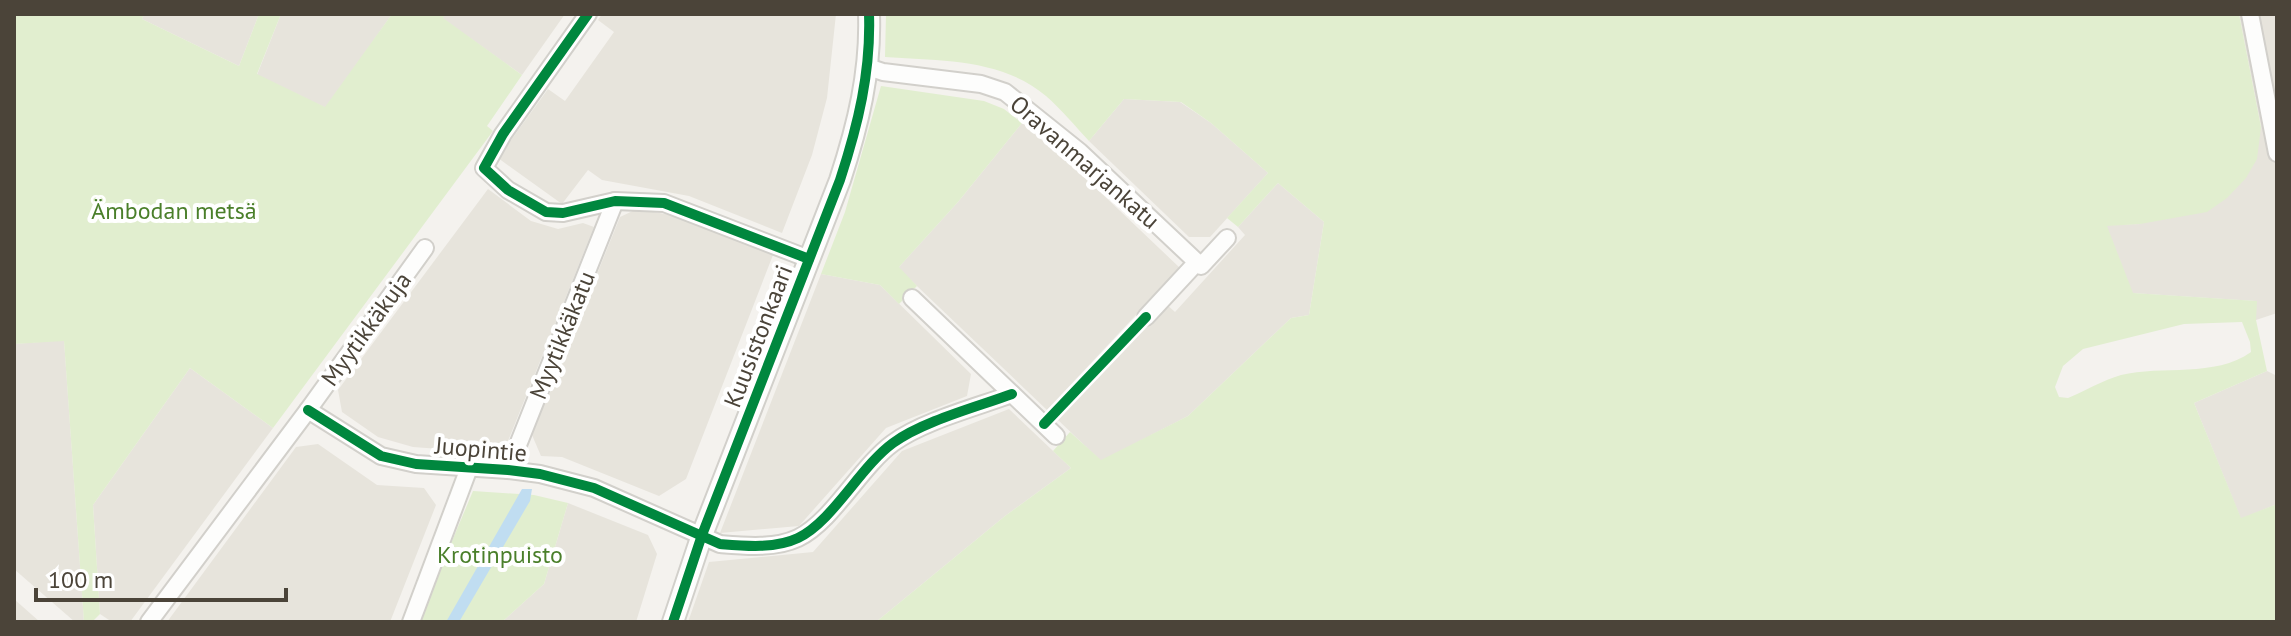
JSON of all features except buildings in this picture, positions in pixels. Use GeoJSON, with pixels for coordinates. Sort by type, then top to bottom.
{"type":"FeatureCollection","features":[{"type":"Feature","properties":{"kind":"street"},"geometry":{"type":"LineString","coordinates":[[588,14],[503,134],[484,168],[508,190],[546,212],[563,213],[615,201],[642,200],[688,211],[809,259]]}},
{"type":"Feature","properties":{"kind":"street","name":"Kuusistonkaari"},"geometry":{"type":"LineString","coordinates":[[673,622],[702,535],[854,137],[868,67],[869,14]]}},
{"type":"Feature","properties":{"kind":"street"},"geometry":{"type":"LineString","coordinates":[[2250,14],[2277,153]]}},
{"type":"Feature","properties":{"kind":"street","name":"Oravanmarjankatu"},"geometry":{"type":"LineString","coordinates":[[868,67],[883,72],[981,84],[1005,92],[1080,152],[1197,262]]}},
{"type":"Feature","properties":{"kind":"street","name":"Myytikkäkatu"},"geometry":{"type":"LineString","coordinates":[[508,470],[615,201]]}},
{"type":"Feature","properties":{"kind":"street"},"geometry":{"type":"LineString","coordinates":[[1146,317],[1197,262],[1201,266],[1227,238]]}},
{"type":"Feature","properties":{"kind":"street","name":"Myytikkäkuja"},"geometry":{"type":"LineString","coordinates":[[308,410],[425,248]]}},
{"type":"Feature","properties":{"kind":"street"},"geometry":{"type":"LineString","coordinates":[[912,298],[1056,436]]}},
{"type":"Feature","properties":{"kind":"street","name":"Juopintie"},"geometry":{"type":"LineString","coordinates":[[308,410],[381,456],[416,464],[540,474],[594,488],[720,544],[742,546],[774,544],[798,538],[818,523],[892,444],[912,432],[1012,394]]}},
{"type":"Feature","properties":{"kind":"street"},"geometry":{"type":"LineString","coordinates":[[149,622],[308,410]]}},
{"type":"Feature","properties":{"kind":"street"},"geometry":{"type":"LineString","coordinates":[[411,622],[469,468]]}},
{"type":"Feature","properties":{"kind":"shaded area"},"geometry":{"type":"Polygon","coordinates":[[[144,14],[259,14],[239,66],[142,19],[144,14]]]}},
{"type":"Feature","properties":{"kind":"shaded area"},"geometry":{"type":"Polygon","coordinates":[[[281,14],[392,14],[326,108],[257,75],[281,14]]]}},
{"type":"Feature","properties":{"kind":"shaded area"},"geometry":{"type":"Polygon","coordinates":[[[445,14],[565,14],[522,75],[442,18],[445,14]]]}},
{"type":"Feature","properties":{"kind":"shaded area"},"geometry":{"type":"Polygon","coordinates":[[[602,14],[836,14],[827,98],[812,155],[782,233],[689,196],[602,180],[588,170],[562,204],[498,158],[548,89],[565,101],[614,32],[598,20],[602,14]]]}},
{"type":"Feature","properties":{"kind":"shaded area"},"geometry":{"type":"Polygon","coordinates":[[[2239,14],[2277,14],[2277,313],[2256,320],[2256,301],[2132,293],[2106,225],[2140,224],[2261,127],[2239,14]]]}},
{"type":"Feature","properties":{"kind":"shaded area"},"geometry":{"type":"Polygon","coordinates":[[[1124,99],[1180,102],[1211,123],[1268,173],[1210,237],[1189,237],[1089,141],[1124,99]]]}},
{"type":"Feature","properties":{"kind":"shaded area"},"geometry":{"type":"Polygon","coordinates":[[[1022,123],[1076,169],[1180,268],[1047,410],[898,268],[958,202],[1022,123]]]}},
{"type":"Feature","properties":{"kind":"shaded area"},"geometry":{"type":"Polygon","coordinates":[[[1278,183],[1324,222],[1309,315],[1291,318],[1188,416],[1101,461],[1058,420],[1166,304],[1175,312],[1245,235],[1238,227],[1278,183]]]}},
{"type":"Feature","properties":{"kind":"shaded area"},"geometry":{"type":"Polygon","coordinates":[[[488,189],[531,221],[558,229],[583,223],[594,227],[508,441],[493,453],[413,447],[378,437],[342,412],[338,390],[488,189]]]}},
{"type":"Feature","properties":{"kind":"shaded area"},"geometry":{"type":"Polygon","coordinates":[[[637,209],[682,217],[773,255],[686,479],[659,496],[562,457],[541,456],[532,435],[620,217],[637,209]]]}},
{"type":"Feature","properties":{"kind":"shaded area"},"geometry":{"type":"Polygon","coordinates":[[[821,274],[880,285],[971,374],[967,396],[886,428],[799,526],[720,533],[821,274]]]}},
{"type":"Feature","properties":{"kind":"shaded area"},"geometry":{"type":"Polygon","coordinates":[[[64,340],[84,622],[75,622],[14,569],[14,344],[64,340]]]}},
{"type":"Feature","properties":{"kind":"shaded area"},"geometry":{"type":"Polygon","coordinates":[[[190,368],[273,428],[130,622],[112,622],[100,614],[93,505],[190,368]]]}},
{"type":"Feature","properties":{"kind":"shaded area"},"geometry":{"type":"Polygon","coordinates":[[[2267,371],[2277,376],[2277,504],[2241,519],[2194,403],[2267,371]]]}},
{"type":"Feature","properties":{"kind":"shaded area"},"geometry":{"type":"Polygon","coordinates":[[[1009,409],[1071,468],[1005,516],[876,622],[688,622],[709,562],[813,552],[902,451],[1009,409]]]}},
{"type":"Feature","properties":{"kind":"shaded area"},"geometry":{"type":"Polygon","coordinates":[[[318,444],[377,485],[424,488],[436,505],[390,622],[167,622],[296,447],[318,444]]]}},
{"type":"Feature","properties":{"kind":"shaded area"},"geometry":{"type":"Polygon","coordinates":[[[568,503],[648,535],[657,554],[636,622],[502,622],[544,584],[568,503]]]}},
{"type":"Feature","properties":{"kind":"shaded area"},"geometry":{"type":"Polygon","coordinates":[[[14,599],[40,622],[14,622],[14,599]]]}},
{"type":"Feature","properties":{"kind":"green space","name":"Ämbodan metsä"},"geometry":{"type":"Polygon","coordinates":[[[14,14],[144,14],[142,19],[239,66],[259,14],[281,14],[257,74],[325,107],[392,14],[445,14],[443,18],[522,75],[487,126],[493,131],[273,428],[190,368],[93,505],[100,614],[92,622],[84,622],[64,341],[14,344],[14,14]]]}},
{"type":"Feature","properties":{"kind":"green space"},"geometry":{"type":"Polygon","coordinates":[[[886,14],[2239,14],[2261,127],[2257,159],[2246,178],[2227,198],[2207,212],[2140,224],[2107,226],[2133,293],[2257,301],[2256,320],[2267,371],[2194,403],[2241,518],[2277,504],[2277,622],[876,622],[1005,516],[1071,468],[1053,451],[1070,432],[1101,460],[1188,416],[1291,318],[1309,315],[1324,222],[1278,183],[1238,227],[1227,218],[1268,173],[1211,123],[1181,102],[1124,99],[1089,141],[1046,96],[1010,74],[948,61],[885,57],[886,14]],[[2242,322],[2184,324],[2083,349],[2063,366],[2055,387],[2059,397],[2068,398],[2121,375],[2221,365],[2251,352],[2242,322]]]}},
{"type":"Feature","properties":{"kind":"green space"},"geometry":{"type":"Polygon","coordinates":[[[881,86],[984,101],[1004,109],[1022,123],[958,202],[899,267],[917,286],[899,304],[880,285],[821,274],[845,212],[881,86]]]}},
{"type":"Feature","properties":{"kind":"green space","name":"Krotinpuisto"},"geometry":{"type":"Polygon","coordinates":[[[473,491],[534,495],[568,503],[544,584],[502,622],[418,622],[473,491]]]}},
{"type":"Feature","properties":{"kind":"water"},"geometry":{"type":"Polygon","coordinates":[[[522,489],[532,489],[530,501],[459,622],[446,622],[522,489]]]}},
{"type":"Feature","properties":{"kind":"cycle path"},"geometry":{"type":"LineString","coordinates":[[588,14],[503,134],[484,168],[508,190],[546,212],[563,213],[615,201],[664,203],[809,259]]}},
{"type":"Feature","properties":{"kind":"cycle path"},"geometry":{"type":"LineString","coordinates":[[673,622],[702,535],[840,180],[862,98],[868,57],[869,14]]}},
{"type":"Feature","properties":{"kind":"cycle path"},"geometry":{"type":"LineString","coordinates":[[1044,424],[1146,317]]}},
{"type":"Feature","properties":{"kind":"cycle path"},"geometry":{"type":"LineString","coordinates":[[308,410],[381,456],[416,464],[540,474],[594,488],[720,544],[759,546],[789,541],[811,530],[881,453],[905,435],[1012,394]]}}]}
